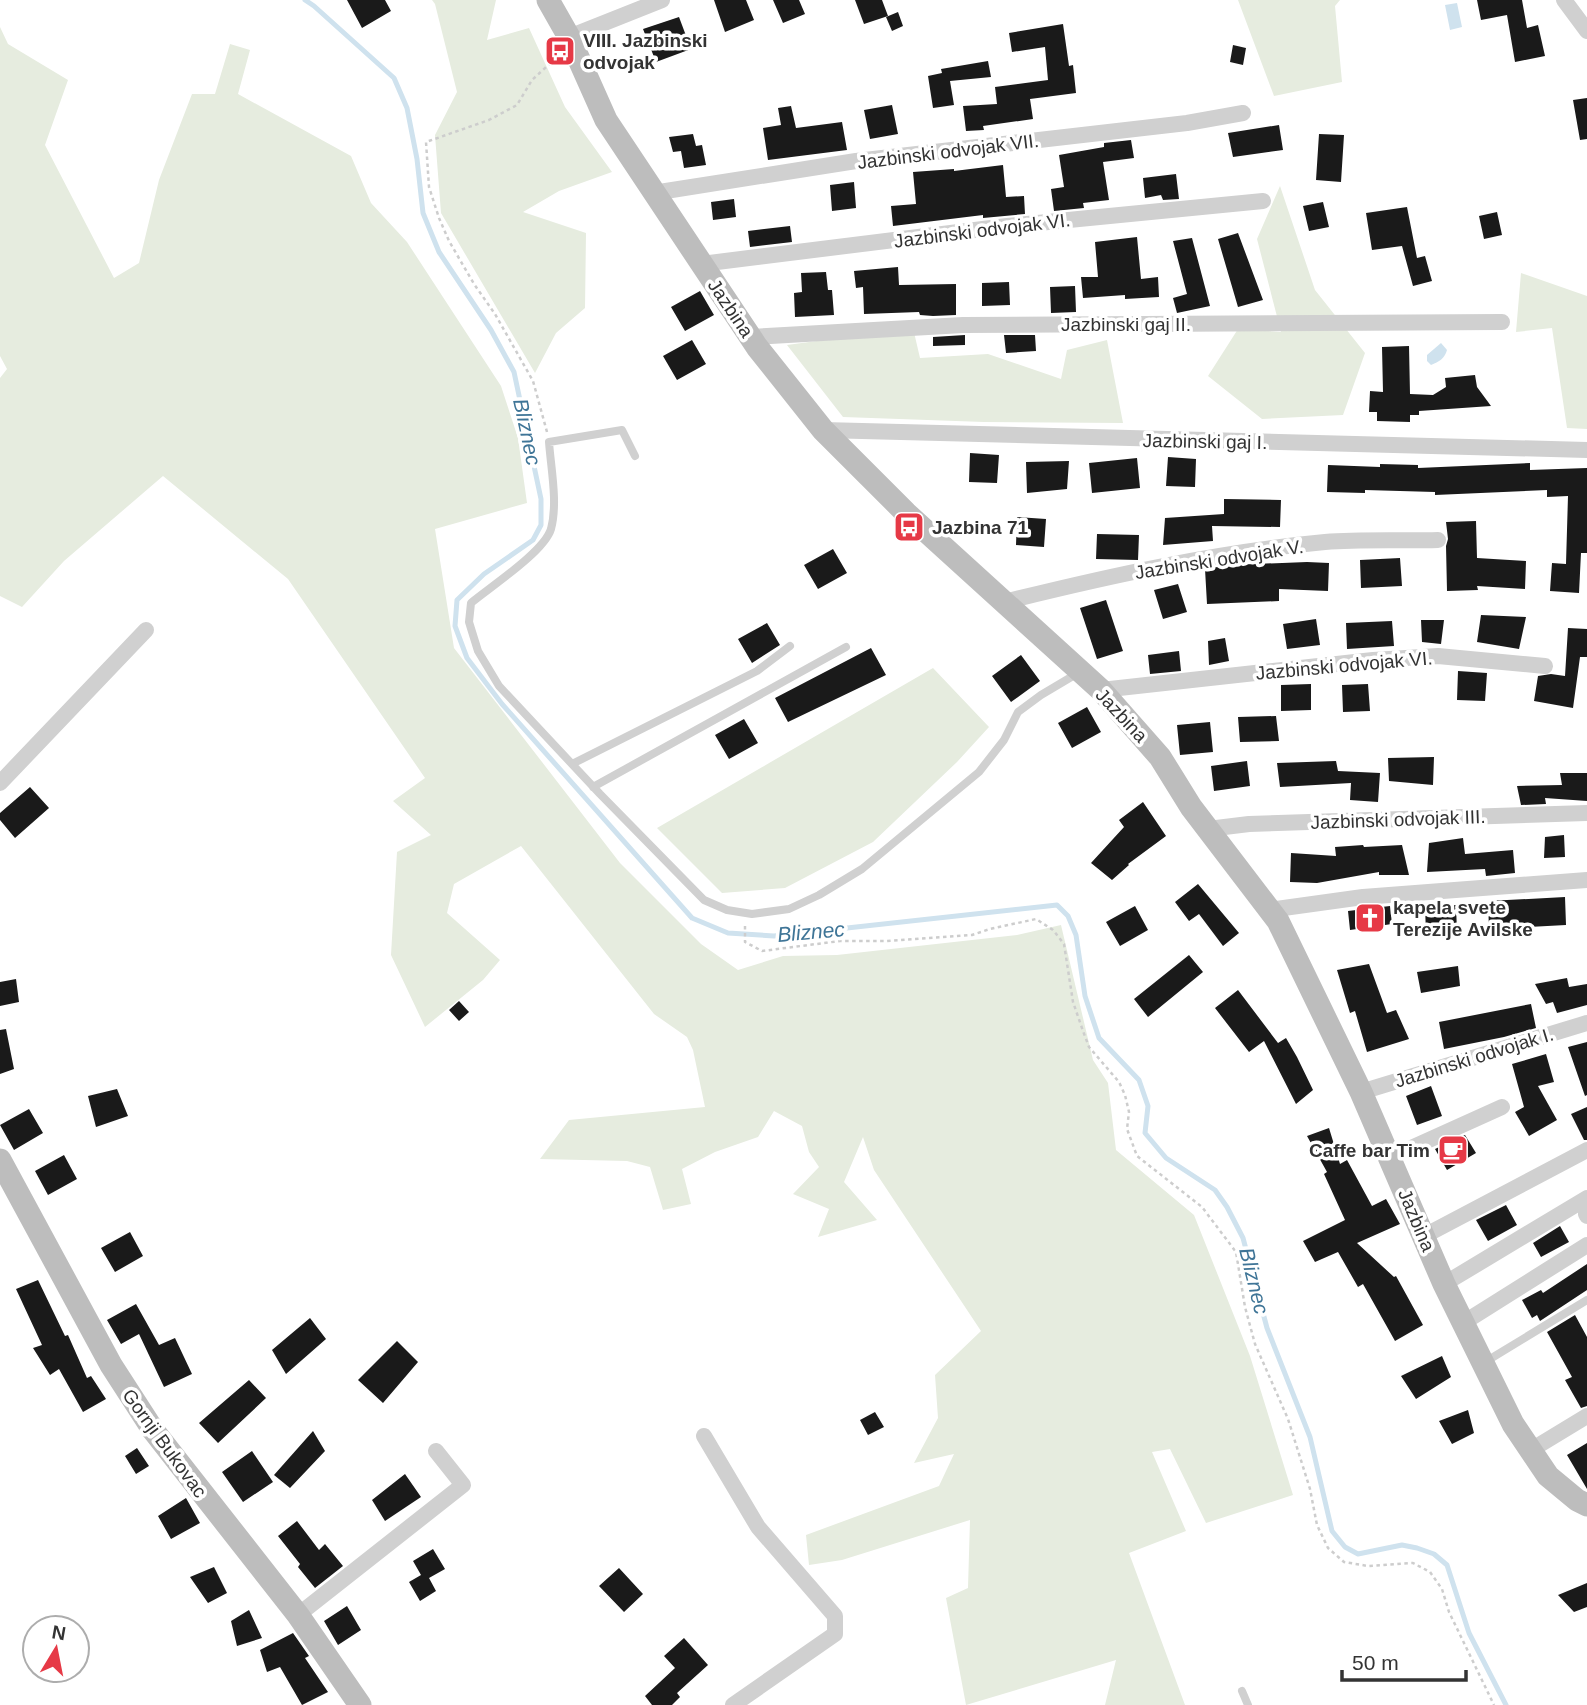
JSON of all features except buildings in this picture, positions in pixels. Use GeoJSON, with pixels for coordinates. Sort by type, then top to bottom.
{"type":"FeatureCollection","features":[{"type":"Feature","properties":{"kind":"street","name":"Jazbina"},"geometry":{"type":"LineString","coordinates":[[548,0],[566,45],[606,120],[751,337],[822,430],[906,513],[1101,690],[1160,757],[1191,807],[1278,921],[1361,1092],[1462,1323],[1513,1423],[1548,1476],[1587,1505]]}},
{"type":"Feature","properties":{"kind":"street"},"geometry":{"type":"LineString","coordinates":[[566,45],[662,0]]}},
{"type":"Feature","properties":{"kind":"street"},"geometry":{"type":"LineString","coordinates":[[1564,0],[1587,31]]}},
{"type":"Feature","properties":{"kind":"street","name":"Jazbinski odvojak VII."},"geometry":{"type":"LineString","coordinates":[[653,193],[856,161],[1187,123],[1243,113]]}},
{"type":"Feature","properties":{"kind":"street","name":"Jazbinski odvojak VI."},"geometry":{"type":"LineString","coordinates":[[701,264],[1007,226],[1263,201]]}},
{"type":"Feature","properties":{"kind":"street","name":"Jazbinski gaj II."},"geometry":{"type":"LineString","coordinates":[[751,337],[963,325],[1502,322]]}},
{"type":"Feature","properties":{"kind":"street","name":"Jazbinski gaj I."},"geometry":{"type":"LineString","coordinates":[[822,430],[1587,450]]}},
{"type":"Feature","properties":{"kind":"street","name":"Jazbinski odvojak V."},"geometry":{"type":"LineString","coordinates":[[1004,602],[1084,582],[1255,550],[1328,542],[1438,540]]}},
{"type":"Feature","properties":{"kind":"street"},"geometry":{"type":"LineString","coordinates":[[0,783],[146,630]]}},
{"type":"Feature","properties":{"kind":"street","name":"Jazbinski odvojak VI."},"geometry":{"type":"LineString","coordinates":[[1101,690],[1373,660],[1438,656],[1545,666]]}},
{"type":"Feature","properties":{"kind":"street","name":"Jazbinski odvojak III."},"geometry":{"type":"LineString","coordinates":[[1208,829],[1249,824],[1587,813]]}},
{"type":"Feature","properties":{"kind":"street"},"geometry":{"type":"LineString","coordinates":[[1269,911],[1363,897],[1587,880]]}},
{"type":"Feature","properties":{"kind":"street","name":"Jazbinski odvojak I."},"geometry":{"type":"LineString","coordinates":[[1361,1092],[1587,1023]]}},
{"type":"Feature","properties":{"kind":"street"},"geometry":{"type":"LineString","coordinates":[[1389,1158],[1502,1107]]}},
{"type":"Feature","properties":{"kind":"street"},"geometry":{"type":"LineString","coordinates":[[1424,1236],[1587,1150]]}},
{"type":"Feature","properties":{"kind":"street","name":"Gornji Bukovac"},"geometry":{"type":"LineString","coordinates":[[0,1160],[105,1354],[153,1430],[298,1615],[360,1705]]}},
{"type":"Feature","properties":{"kind":"street"},"geometry":{"type":"LineString","coordinates":[[1444,1284],[1587,1209]]}},
{"type":"Feature","properties":{"kind":"street"},"geometry":{"type":"LineString","coordinates":[[1462,1323],[1587,1245]]}},
{"type":"Feature","properties":{"kind":"street"},"geometry":{"type":"LineString","coordinates":[[1531,1450],[1587,1416]]}},
{"type":"Feature","properties":{"kind":"street"},"geometry":{"type":"LineString","coordinates":[[704,1436],[758,1527],[835,1616],[835,1634],[733,1705]]}},
{"type":"Feature","properties":{"kind":"street"},"geometry":{"type":"LineString","coordinates":[[298,1615],[463,1485],[436,1451]]}},
{"type":"Feature","properties":{"kind":"lane"},"geometry":{"type":"LineString","coordinates":[[635,456],[622,430],[549,442],[553,501],[551,531],[538,550],[471,603],[469,622],[478,651],[499,686],[704,900],[727,909],[752,914],[789,909],[819,895],[862,869],[979,772],[1004,740],[1018,712],[1080,672]]}},
{"type":"Feature","properties":{"kind":"lane"},"geometry":{"type":"LineString","coordinates":[[572,764],[757,671],[790,646]]}},
{"type":"Feature","properties":{"kind":"lane"},"geometry":{"type":"LineString","coordinates":[[593,787],[846,647]]}},
{"type":"Feature","properties":{"kind":"lane"},"geometry":{"type":"LineString","coordinates":[[1482,1363],[1587,1300]]}},
{"type":"Feature","properties":{"kind":"lane"},"geometry":{"type":"LineString","coordinates":[[1241,1691],[1248,1705]]}},
{"type":"Feature","properties":{"kind":"path"},"geometry":{"type":"LineString","coordinates":[[549,442],[533,381],[449,241],[439,218],[429,187],[426,142],[489,120],[517,105],[532,80],[566,45]]}},
{"type":"Feature","properties":{"kind":"path"},"geometry":{"type":"LineString","coordinates":[[746,927],[745,942],[762,951],[840,941],[972,935],[1036,919],[1053,930],[1064,944],[1073,1002],[1089,1048],[1119,1082],[1125,1095],[1129,1112],[1127,1129],[1137,1156],[1202,1208],[1236,1252],[1245,1307],[1255,1345],[1288,1419],[1310,1489],[1317,1525],[1328,1548],[1345,1562],[1368,1566],[1413,1563],[1430,1572],[1442,1589],[1449,1612],[1494,1705]]}},
{"type":"Feature","properties":{"kind":"shaded area"},"geometry":{"type":"Polygon","coordinates":[[[432,0],[496,0],[487,40],[529,28],[565,107],[612,172],[559,191],[523,212],[586,233],[585,308],[556,333],[535,373],[441,213],[435,135],[457,92],[432,0]]]}},
{"type":"Feature","properties":{"kind":"shaded area"},"geometry":{"type":"Polygon","coordinates":[[[1238,0],[1340,0],[1335,6],[1342,82],[1274,96],[1238,0]]]}},
{"type":"Feature","properties":{"kind":"shaded area"},"geometry":{"type":"Polygon","coordinates":[[[0,27],[8,44],[68,80],[45,145],[114,278],[139,263],[159,180],[192,94],[215,94],[230,44],[250,50],[238,94],[351,156],[371,203],[407,242],[501,386],[518,438],[527,503],[435,529],[454,648],[620,863],[701,944],[738,970],[783,956],[837,955],[1017,935],[1061,925],[1093,1060],[1108,1083],[1116,1150],[1194,1215],[1250,1356],[1293,1495],[1206,1523],[1170,1449],[1152,1452],[1186,1531],[1129,1553],[1185,1705],[1105,1705],[1116,1660],[966,1705],[946,1598],[968,1588],[970,1520],[842,1560],[809,1565],[806,1535],[939,1486],[954,1454],[914,1463],[938,1418],[935,1375],[981,1331],[874,1170],[863,1137],[844,1182],[877,1220],[818,1237],[829,1209],[793,1194],[819,1167],[809,1152],[802,1126],[774,1111],[758,1137],[715,1152],[682,1169],[691,1204],[663,1210],[650,1167],[627,1161],[540,1159],[569,1120],[705,1107],[693,1050],[687,1037],[654,1014],[521,846],[454,884],[447,913],[500,960],[483,980],[425,1027],[391,955],[397,852],[431,835],[393,801],[425,778],[288,579],[163,476],[64,561],[22,607],[0,596],[0,378],[7,369],[0,356],[0,27]]]}},
{"type":"Feature","properties":{"kind":"shaded area"},"geometry":{"type":"Polygon","coordinates":[[[1280,186],[1315,290],[1365,353],[1343,415],[1262,419],[1208,376],[1238,329],[1281,332],[1257,239],[1280,186]]]}},
{"type":"Feature","properties":{"kind":"shaded area"},"geometry":{"type":"Polygon","coordinates":[[[1521,273],[1587,296],[1587,429],[1567,428],[1552,328],[1516,332],[1521,273]]]}},
{"type":"Feature","properties":{"kind":"shaded area"},"geometry":{"type":"Polygon","coordinates":[[[913,328],[920,358],[988,354],[1061,379],[1067,350],[1107,340],[1123,423],[843,417],[787,345],[913,328]]]}},
{"type":"Feature","properties":{"kind":"shaded area"},"geometry":{"type":"Polygon","coordinates":[[[933,668],[989,727],[957,762],[873,842],[785,888],[722,893],[657,828],[933,668]]]}},
{"type":"Feature","properties":{"kind":"water"},"geometry":{"type":"Polygon","coordinates":[[[1457,3],[1462,27],[1450,30],[1445,5],[1457,3]]]}},
{"type":"Feature","properties":{"kind":"water"},"geometry":{"type":"Polygon","coordinates":[[[1441,343],[1447,350],[1446,353],[1431,365],[1427,361],[1427,355],[1441,343]]]}},
{"type":"Feature","properties":{"kind":"waterway","name":"Bliznec"},"geometry":{"type":"LineString","coordinates":[[305,0],[394,78],[407,108],[417,159],[423,213],[439,252],[491,330],[514,372],[541,499],[541,525],[533,540],[484,574],[457,600],[455,626],[467,658],[502,704],[692,918],[728,933],[774,936],[1057,905],[1068,916],[1076,935],[1085,996],[1099,1038],[1139,1080],[1148,1106],[1145,1133],[1166,1158],[1215,1190],[1243,1238],[1267,1328],[1310,1437],[1332,1531],[1345,1547],[1358,1554],[1402,1545],[1434,1554],[1447,1565],[1469,1633],[1506,1705]]}},
{"type":"Feature","properties":{"kind":"place","name":"VIII. Jazbinski odvojak"},"geometry":{"type":"Point","coordinates":[560,51]}},
{"type":"Feature","properties":{"kind":"place","name":"Jazbina 71"},"geometry":{"type":"Point","coordinates":[909,527]}},
{"type":"Feature","properties":{"kind":"place","name":"kapela svete Terezije Avilske"},"geometry":{"type":"Point","coordinates":[1370,918]}},
{"type":"Feature","properties":{"kind":"place","name":"Caffe bar Tim"},"geometry":{"type":"Point","coordinates":[1453,1150]}}]}
